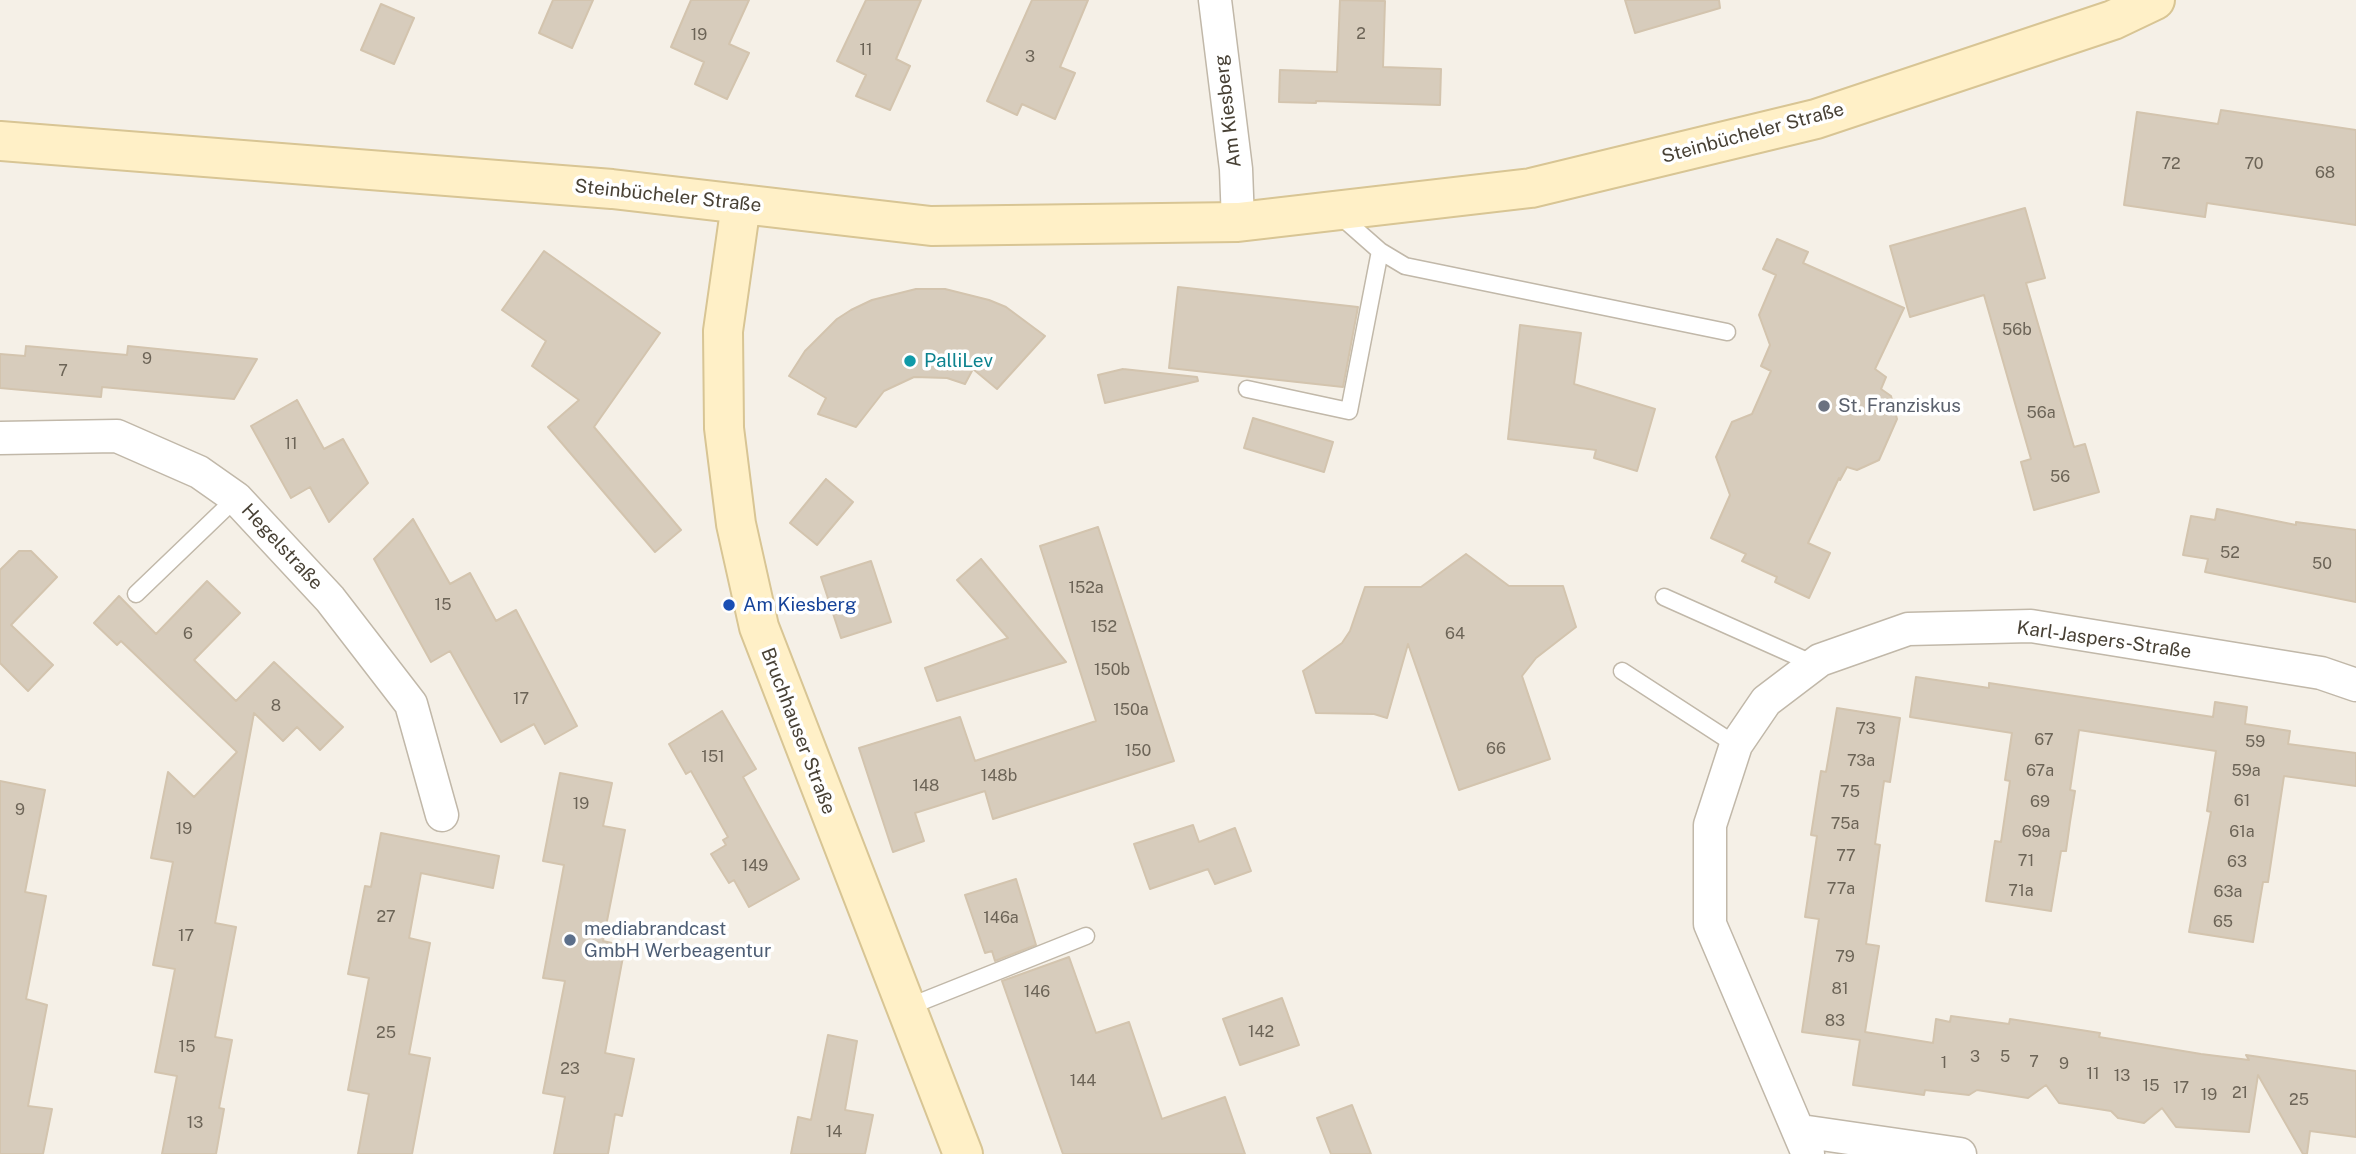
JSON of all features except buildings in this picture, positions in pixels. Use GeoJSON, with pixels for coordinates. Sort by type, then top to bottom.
{"type":"FeatureCollection","features":[{"type":"Feature","properties":{"kind":"street","name":"Am Kiesberg"},"geometry":{"type":"LineString","coordinates":[[1215,0],[1236,169],[1238,222]]}},
{"type":"Feature","properties":{"kind":"street","name":"Steinbücheler Straße"},"geometry":{"type":"LineString","coordinates":[[0,141],[612,189],[931,226],[1238,222],[1337,213],[1531,188],[1816,119],[2113,20],[2155,0]]}},
{"type":"Feature","properties":{"kind":"street","name":"Bruchhauser Straße"},"geometry":{"type":"LineString","coordinates":[[741,204],[723,331],[724,428],[736,524],[759,627],[963,1154]]}},
{"type":"Feature","properties":{"kind":"street","name":"Hegelstraße"},"geometry":{"type":"LineString","coordinates":[[0,438],[117,436],[199,472],[236,498],[330,599],[411,704],[442,815]]}},
{"type":"Feature","properties":{"kind":"street","name":"Karl-Jaspers-Straße"},"geometry":{"type":"LineString","coordinates":[[1804,1143],[1710,924],[1710,825],[1736,746],[1766,701],[1814,664],[1908,629],[2031,626],[2321,673],[2356,685]]}},
{"type":"Feature","properties":{"kind":"street"},"geometry":{"type":"LineString","coordinates":[[1804,1143],[1960,1154]]}},
{"type":"Feature","properties":{"kind":"lane"},"geometry":{"type":"LineString","coordinates":[[1337,213],[1380,251],[1405,266],[1727,332]]}},
{"type":"Feature","properties":{"kind":"lane"},"geometry":{"type":"LineString","coordinates":[[1247,389],[1349,411],[1380,251]]}},
{"type":"Feature","properties":{"kind":"lane"},"geometry":{"type":"LineString","coordinates":[[136,594],[236,498]]}},
{"type":"Feature","properties":{"kind":"lane"},"geometry":{"type":"LineString","coordinates":[[1664,597],[1814,664]]}},
{"type":"Feature","properties":{"kind":"lane"},"geometry":{"type":"LineString","coordinates":[[1622,671],[1736,746]]}},
{"type":"Feature","properties":{"kind":"lane"},"geometry":{"type":"LineString","coordinates":[[908,1007],[1086,936]]}},
{"type":"Feature","properties":{"kind":"place","name":"PalliLev"},"geometry":{"type":"Point","coordinates":[910,361]}},
{"type":"Feature","properties":{"kind":"place","name":"St. Franziskus"},"geometry":{"type":"Point","coordinates":[1824,406]}},
{"type":"Feature","properties":{"kind":"place","name":"Am Kiesberg"},"geometry":{"type":"Point","coordinates":[729,605]}},
{"type":"Feature","properties":{"kind":"place","name":"mediabrandcast GmbH Werbeagentur"},"geometry":{"type":"Point","coordinates":[570,940]}}]}
